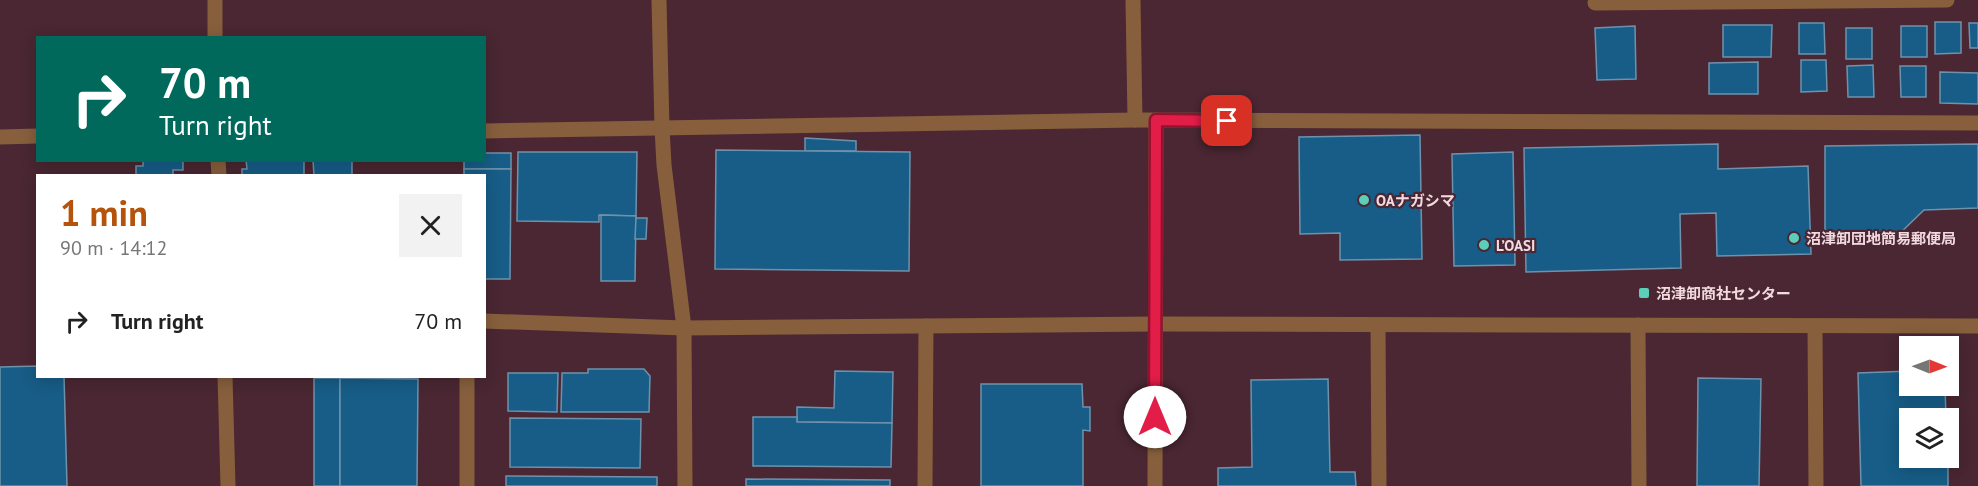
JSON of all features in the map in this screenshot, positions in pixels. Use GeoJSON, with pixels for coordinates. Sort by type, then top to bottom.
{"type":"FeatureCollection","features":[{"type":"Feature","properties":{"kind":"street"},"geometry":{"type":"LineString","coordinates":[[214,0],[215,36]]}},
{"type":"Feature","properties":{"kind":"street"},"geometry":{"type":"LineString","coordinates":[[659,0],[664,165],[684,328],[685,486]]}},
{"type":"Feature","properties":{"kind":"street"},"geometry":{"type":"LineString","coordinates":[[1133,0],[1135,120]]}},
{"type":"Feature","properties":{"kind":"street"},"geometry":{"type":"LineString","coordinates":[[1595,3],[1947,0]]}},
{"type":"Feature","properties":{"kind":"street"},"geometry":{"type":"LineString","coordinates":[[486,131],[1135,120],[1978,123]]}},
{"type":"Feature","properties":{"kind":"street"},"geometry":{"type":"LineString","coordinates":[[1155,486],[1156,120]]}},
{"type":"Feature","properties":{"kind":"street"},"geometry":{"type":"LineString","coordinates":[[0,137],[36,136]]}},
{"type":"Feature","properties":{"kind":"street"},"geometry":{"type":"LineString","coordinates":[[486,321],[684,328],[1155,324],[1978,326]]}},
{"type":"Feature","properties":{"kind":"street"},"geometry":{"type":"LineString","coordinates":[[1378,325],[1379,486]]}},
{"type":"Feature","properties":{"kind":"street"},"geometry":{"type":"LineString","coordinates":[[1638,325],[1639,486]]}},
{"type":"Feature","properties":{"kind":"street"},"geometry":{"type":"LineString","coordinates":[[925,486],[926,326]]}},
{"type":"Feature","properties":{"kind":"street"},"geometry":{"type":"LineString","coordinates":[[1815,326],[1816,486]]}},
{"type":"Feature","properties":{"kind":"street"},"geometry":{"type":"LineString","coordinates":[[225,378],[228,486]]}},
{"type":"Feature","properties":{"kind":"street"},"geometry":{"type":"LineString","coordinates":[[467,378],[467,486]]}},
{"type":"Feature","properties":{"kind":"building"},"geometry":{"type":"Polygon","coordinates":[[[1935,22],[1961,22],[1961,53],[1935,54],[1935,22]]]}},
{"type":"Feature","properties":{"kind":"building"},"geometry":{"type":"Polygon","coordinates":[[[1799,23],[1824,23],[1825,54],[1799,54],[1799,23]]]}},
{"type":"Feature","properties":{"kind":"building"},"geometry":{"type":"Polygon","coordinates":[[[1969,23],[1978,23],[1978,48],[1970,48],[1969,23]]]}},
{"type":"Feature","properties":{"kind":"building"},"geometry":{"type":"Polygon","coordinates":[[[1723,25],[1772,25],[1771,57],[1723,57],[1723,25]]]}},
{"type":"Feature","properties":{"kind":"building"},"geometry":{"type":"Polygon","coordinates":[[[1635,26],[1636,79],[1597,80],[1595,28],[1635,26]]]}},
{"type":"Feature","properties":{"kind":"building"},"geometry":{"type":"Polygon","coordinates":[[[1901,26],[1927,26],[1927,57],[1901,57],[1901,26]]]}},
{"type":"Feature","properties":{"kind":"building"},"geometry":{"type":"Polygon","coordinates":[[[1846,28],[1872,28],[1872,59],[1846,59],[1846,28]]]}},
{"type":"Feature","properties":{"kind":"building"},"geometry":{"type":"Polygon","coordinates":[[[1801,60],[1826,60],[1827,91],[1801,92],[1801,60]]]}},
{"type":"Feature","properties":{"kind":"building"},"geometry":{"type":"Polygon","coordinates":[[[1758,62],[1758,94],[1709,94],[1709,63],[1758,62]]]}},
{"type":"Feature","properties":{"kind":"building"},"geometry":{"type":"Polygon","coordinates":[[[1873,65],[1874,97],[1848,97],[1847,66],[1873,65]]]}},
{"type":"Feature","properties":{"kind":"building"},"geometry":{"type":"Polygon","coordinates":[[[1900,66],[1926,66],[1926,97],[1901,97],[1900,66]]]}},
{"type":"Feature","properties":{"kind":"building"},"geometry":{"type":"Polygon","coordinates":[[[1940,72],[1978,73],[1978,104],[1940,103],[1940,72]]]}},
{"type":"Feature","properties":{"kind":"building"},"geometry":{"type":"Polygon","coordinates":[[[1420,135],[1422,259],[1340,260],[1340,233],[1300,234],[1299,137],[1420,135]]]}},
{"type":"Feature","properties":{"kind":"building"},"geometry":{"type":"Polygon","coordinates":[[[805,138],[856,141],[856,151],[805,151],[805,138]]]}},
{"type":"Feature","properties":{"kind":"building"},"geometry":{"type":"Polygon","coordinates":[[[1718,144],[1718,169],[1808,166],[1811,254],[1717,256],[1716,213],[1680,214],[1681,268],[1526,272],[1524,148],[1718,144]]]}},
{"type":"Feature","properties":{"kind":"building"},"geometry":{"type":"Polygon","coordinates":[[[1978,144],[1978,208],[1924,210],[1895,238],[1825,233],[1825,146],[1978,144]]]}},
{"type":"Feature","properties":{"kind":"building"},"geometry":{"type":"Polygon","coordinates":[[[716,150],[910,152],[909,271],[715,269],[716,150]]]}},
{"type":"Feature","properties":{"kind":"building"},"geometry":{"type":"Polygon","coordinates":[[[518,152],[637,152],[636,216],[599,215],[599,222],[517,221],[518,152]]]}},
{"type":"Feature","properties":{"kind":"building"},"geometry":{"type":"Polygon","coordinates":[[[1513,152],[1515,265],[1454,266],[1452,154],[1513,152]]]}},
{"type":"Feature","properties":{"kind":"building"},"geometry":{"type":"Polygon","coordinates":[[[486,153],[511,153],[511,169],[464,169],[464,162],[486,162],[486,153]]]}},
{"type":"Feature","properties":{"kind":"building"},"geometry":{"type":"Polygon","coordinates":[[[143,162],[183,162],[183,170],[173,170],[173,174],[136,174],[136,166],[143,166],[143,162]]]}},
{"type":"Feature","properties":{"kind":"building"},"geometry":{"type":"Polygon","coordinates":[[[246,162],[304,162],[304,174],[242,174],[242,169],[247,169],[246,162]]]}},
{"type":"Feature","properties":{"kind":"building"},"geometry":{"type":"Polygon","coordinates":[[[313,162],[352,162],[352,174],[314,174],[313,162]]]}},
{"type":"Feature","properties":{"kind":"building"},"geometry":{"type":"Polygon","coordinates":[[[464,169],[511,169],[510,279],[486,279],[486,174],[464,174],[464,169]]]}},
{"type":"Feature","properties":{"kind":"building"},"geometry":{"type":"Polygon","coordinates":[[[601,215],[636,216],[635,281],[601,281],[601,215]]]}},
{"type":"Feature","properties":{"kind":"building"},"geometry":{"type":"Polygon","coordinates":[[[636,218],[647,218],[646,239],[635,239],[636,218]]]}},
{"type":"Feature","properties":{"kind":"building"},"geometry":{"type":"Polygon","coordinates":[[[36,366],[36,378],[64,378],[67,486],[0,486],[0,367],[36,366]]]}},
{"type":"Feature","properties":{"kind":"building"},"geometry":{"type":"Polygon","coordinates":[[[588,369],[644,369],[650,376],[649,412],[561,412],[562,373],[588,373],[588,369]]]}},
{"type":"Feature","properties":{"kind":"building"},"geometry":{"type":"Polygon","coordinates":[[[835,371],[893,372],[892,423],[797,422],[797,407],[834,408],[835,371]]]}},
{"type":"Feature","properties":{"kind":"building"},"geometry":{"type":"Polygon","coordinates":[[[1899,371],[1899,396],[1945,396],[1946,408],[1899,408],[1899,468],[1948,468],[1948,486],[1861,486],[1858,373],[1899,371]]]}},
{"type":"Feature","properties":{"kind":"building"},"geometry":{"type":"Polygon","coordinates":[[[508,373],[558,373],[557,412],[508,411],[508,373]]]}},
{"type":"Feature","properties":{"kind":"building"},"geometry":{"type":"Polygon","coordinates":[[[314,378],[340,378],[340,486],[314,486],[314,378]]]}},
{"type":"Feature","properties":{"kind":"building"},"geometry":{"type":"Polygon","coordinates":[[[340,378],[418,379],[417,486],[340,486],[340,378]]]}},
{"type":"Feature","properties":{"kind":"building"},"geometry":{"type":"Polygon","coordinates":[[[1698,378],[1761,379],[1759,486],[1697,486],[1698,378]]]}},
{"type":"Feature","properties":{"kind":"building"},"geometry":{"type":"Polygon","coordinates":[[[1328,379],[1330,472],[1355,472],[1356,486],[1218,486],[1218,468],[1252,467],[1251,380],[1328,379]]]}},
{"type":"Feature","properties":{"kind":"building"},"geometry":{"type":"Polygon","coordinates":[[[981,384],[1082,384],[1083,407],[1090,407],[1090,431],[1083,430],[1083,486],[981,486],[981,384]]]}},
{"type":"Feature","properties":{"kind":"building"},"geometry":{"type":"Polygon","coordinates":[[[753,417],[797,417],[797,422],[892,423],[891,467],[753,466],[753,417]]]}},
{"type":"Feature","properties":{"kind":"building"},"geometry":{"type":"Polygon","coordinates":[[[510,418],[641,419],[640,468],[510,467],[510,418]]]}},
{"type":"Feature","properties":{"kind":"building"},"geometry":{"type":"Polygon","coordinates":[[[506,476],[657,477],[657,486],[506,486],[506,476]]]}},
{"type":"Feature","properties":{"kind":"building"},"geometry":{"type":"Polygon","coordinates":[[[746,479],[890,480],[890,486],[746,486],[746,479]]]}},
{"type":"Feature","properties":{"kind":"place","name":"OAナガシマ"},"geometry":{"type":"Point","coordinates":[1364,200]}},
{"type":"Feature","properties":{"kind":"place","name":"沼津卸団地簡易郵便局"},"geometry":{"type":"Point","coordinates":[1794,238]}},
{"type":"Feature","properties":{"kind":"place","name":"L’OASI"},"geometry":{"type":"Point","coordinates":[1484,245]}},
{"type":"Feature","properties":{"kind":"place","name":"沼津卸商社センター"},"geometry":{"type":"Point","coordinates":[1644,293]}},
{"type":"Feature","properties":{"kind":"route"},"geometry":{"type":"LineString","coordinates":[[1155,417],[1156,120],[1227,121]]}}]}
